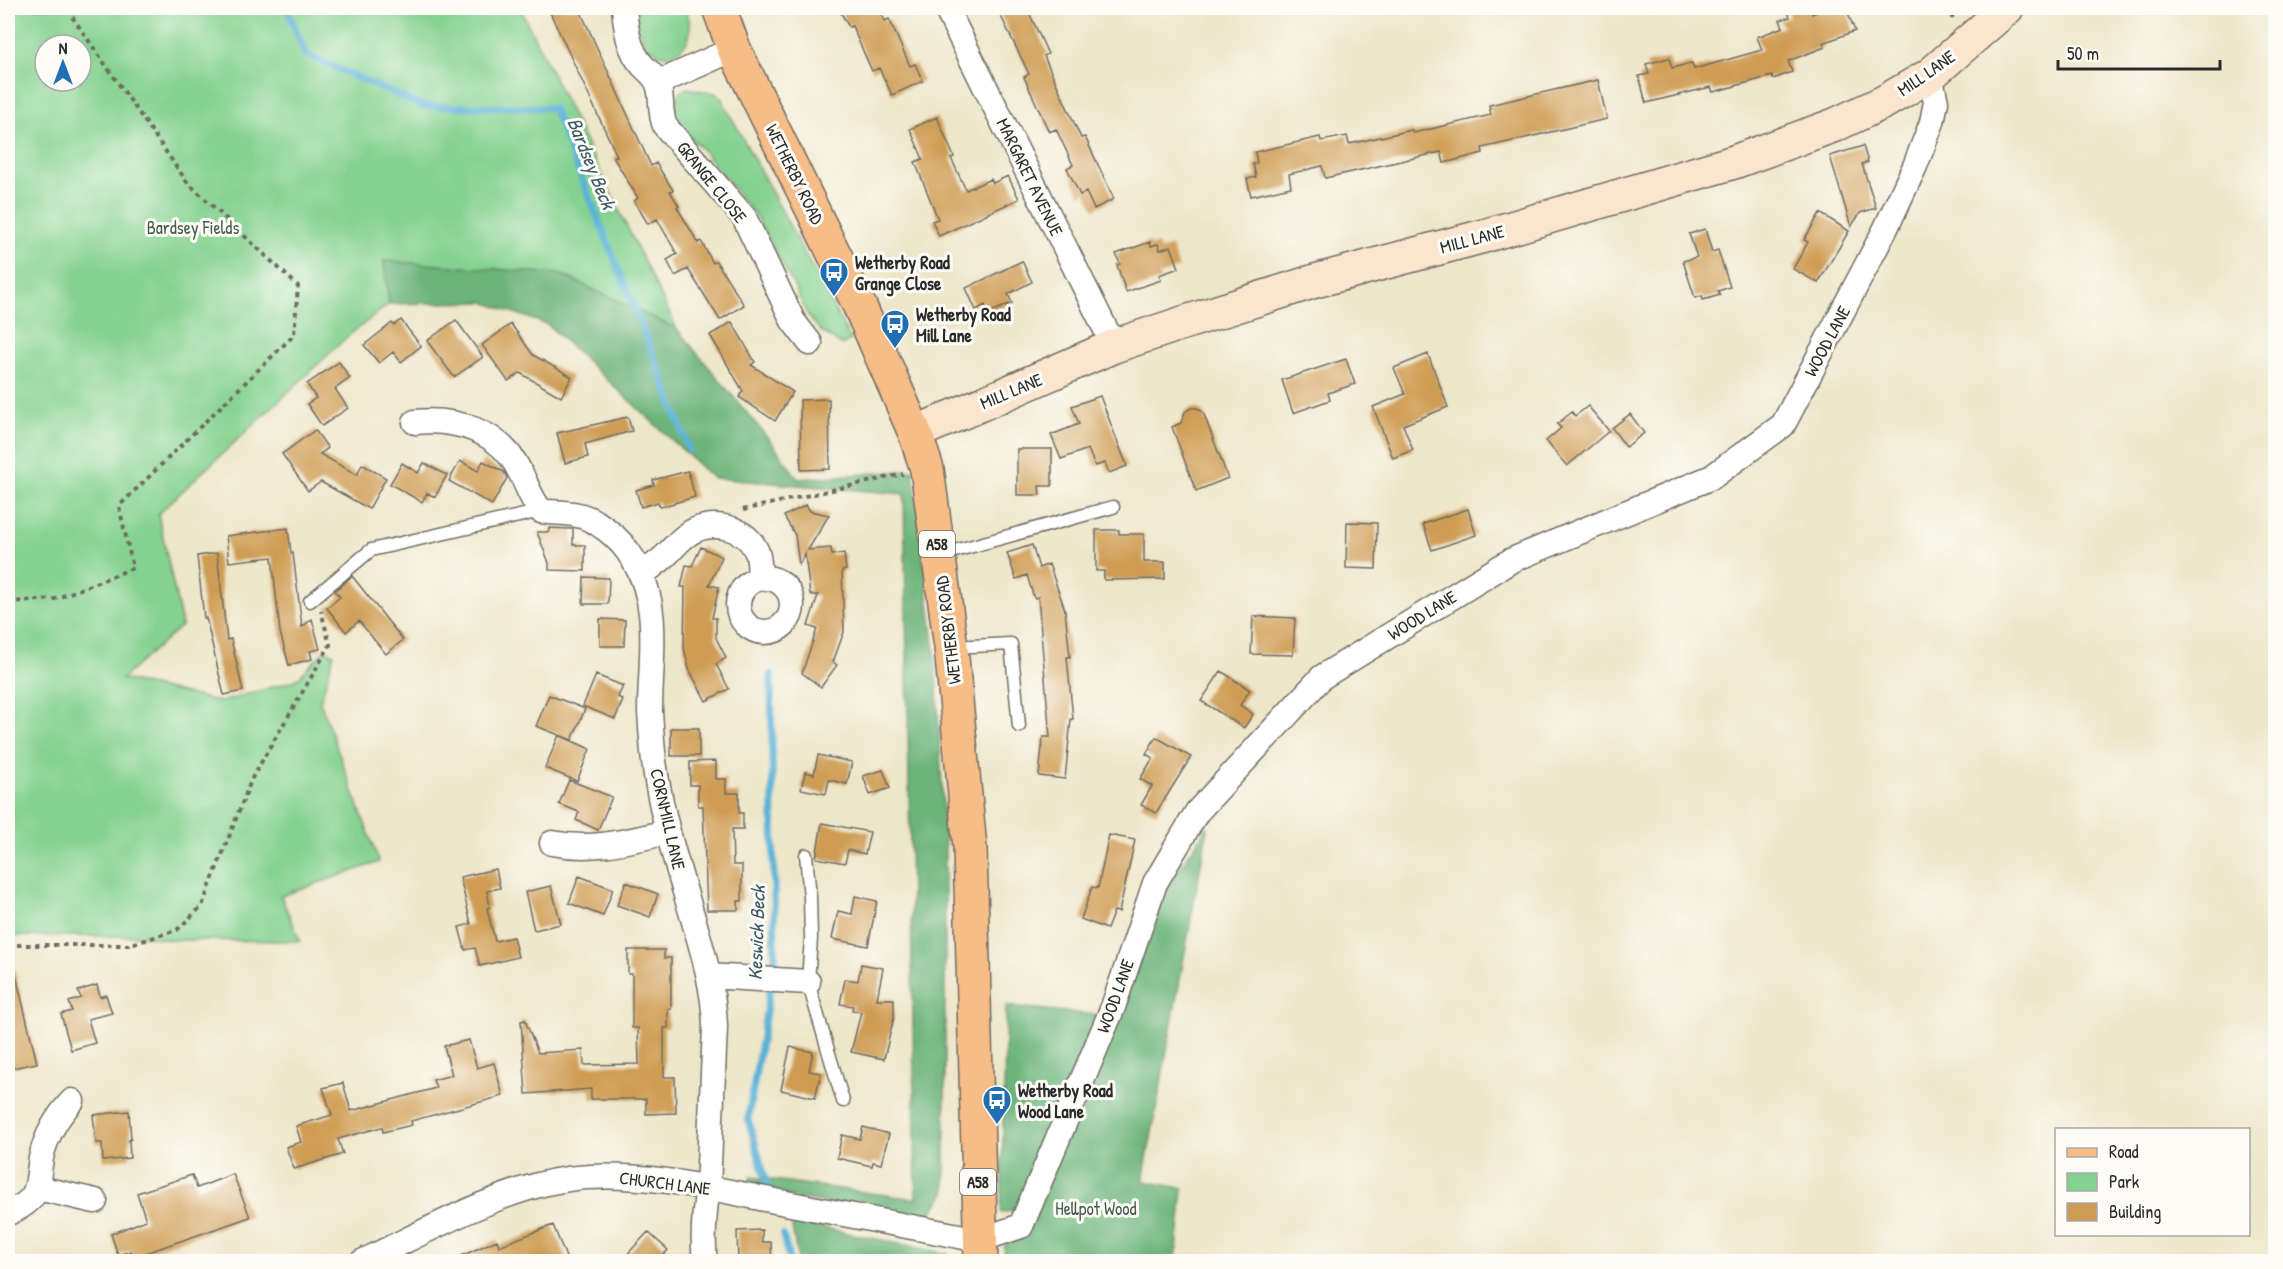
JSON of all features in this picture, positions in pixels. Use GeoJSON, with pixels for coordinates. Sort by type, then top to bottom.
{"type":"FeatureCollection","features":[{"type":"Feature","properties":{"kind":"main road","name":"WETHERBY ROAD"},"geometry":{"type":"LineString","coordinates":[[719,8],[734,49],[861,309],[915,433],[927,469],[951,647],[970,848],[980,1251]]}},
{"type":"Feature","properties":{"kind":"street"},"geometry":{"type":"LineString","coordinates":[[624,8],[628,38],[634,52],[658,83],[734,49]]}},
{"type":"Feature","properties":{"kind":"street","name":"MARGARET AVENUE"},"geometry":{"type":"LineString","coordinates":[[946,8],[1114,346]]}},
{"type":"Feature","properties":{"kind":"street","name":"MILL LANE"},"geometry":{"type":"LineString","coordinates":[[915,433],[1114,346],[1315,280],[1484,236],[1734,162],[1835,125],[1884,102],[1930,75],[2007,8]]}},
{"type":"Feature","properties":{"kind":"street","name":"WOOD LANE"},"geometry":{"type":"LineString","coordinates":[[980,1251],[1021,1226],[1113,1007],[1155,883],[1197,812],[1322,677],[1512,560],[1712,477],[1783,425],[1885,230],[1915,166],[1932,122],[1936,102],[1930,75]]}},
{"type":"Feature","properties":{"kind":"street","name":"GRANGE CLOSE"},"geometry":{"type":"LineString","coordinates":[[658,83],[661,94],[661,116],[665,126],[744,218],[793,321],[810,343]]}},
{"type":"Feature","properties":{"kind":"street"},"geometry":{"type":"LineString","coordinates":[[416,422],[450,421],[467,426],[497,443],[519,469],[530,496],[541,511]]}},
{"type":"Feature","properties":{"kind":"street","name":"CORNMILL LANE"},"geometry":{"type":"LineString","coordinates":[[541,511],[583,516],[606,529],[633,558],[641,575],[651,610],[653,628],[650,712],[654,760],[668,832],[714,1001],[715,1027],[708,1188],[704,1223],[705,1262]]}},
{"type":"Feature","properties":{"kind":"street"},"geometry":{"type":"LineString","coordinates":[[641,575],[687,535],[701,528],[717,526],[733,529],[747,538],[757,551],[760,578]]}},
{"type":"Feature","properties":{"kind":"street"},"geometry":{"type":"LineString","coordinates":[[552,843],[594,847],[668,832]]}},
{"type":"Feature","properties":{"kind":"street"},"geometry":{"type":"LineString","coordinates":[[709,976],[796,981]]}},
{"type":"Feature","properties":{"kind":"street"},"geometry":{"type":"LineString","coordinates":[[8,1213],[22,1207],[32,1198],[38,1188],[41,1158],[49,1134],[58,1117],[72,1101]]}},
{"type":"Feature","properties":{"kind":"street","name":"CHURCH LANE"},"geometry":{"type":"LineString","coordinates":[[362,1262],[468,1211],[525,1189],[567,1179],[615,1176],[708,1188],[980,1251]]}},
{"type":"Feature","properties":{"kind":"street"},"geometry":{"type":"LineString","coordinates":[[38,1188],[95,1201]]}},
{"type":"Feature","properties":{"kind":"lane"},"geometry":{"type":"LineString","coordinates":[[939,556],[1113,507]]}},
{"type":"Feature","properties":{"kind":"lane","name":"CORNMILL LANE"},"geometry":{"type":"LineString","coordinates":[[313,598],[370,550],[541,511]]}},
{"type":"Feature","properties":{"kind":"lane"},"geometry":{"type":"LineString","coordinates":[[951,647],[1011,644],[1019,726]]}},
{"type":"Feature","properties":{"kind":"lane"},"geometry":{"type":"LineString","coordinates":[[806,855],[811,938],[796,981],[843,1101]]}},
{"type":"Feature","properties":{"kind":"path"},"geometry":{"type":"LineString","coordinates":[[8,602],[55,599],[134,568],[119,506],[294,335],[298,286],[187,182],[66,8]]}},
{"type":"Feature","properties":{"kind":"path"},"geometry":{"type":"LineString","coordinates":[[733,529],[744,510],[927,469]]}},
{"type":"Feature","properties":{"kind":"path"},"geometry":{"type":"LineString","coordinates":[[8,945],[129,945],[177,930],[202,906],[252,777],[330,645],[313,598]]}},
{"type":"Feature","properties":{"kind":"green space","name":"Bardsey Fields"},"geometry":{"type":"Polygon","coordinates":[[[8,8],[520,8],[677,329],[560,274],[384,262],[389,304],[347,337],[158,514],[182,625],[122,679],[221,702],[296,680],[325,650],[334,654],[320,702],[379,862],[281,896],[300,941],[170,940],[145,936],[8,936],[8,8]]]}},
{"type":"Feature","properties":{"kind":"green space"},"geometry":{"type":"Polygon","coordinates":[[[633,8],[685,8],[690,29],[687,41],[679,50],[669,55],[663,55],[653,49],[648,52],[633,8]]]}},
{"type":"Feature","properties":{"kind":"green space"},"geometry":{"type":"Polygon","coordinates":[[[687,88],[719,94],[851,340],[841,345],[821,331],[808,316],[757,218],[702,149],[678,125],[670,112],[676,108],[679,93],[687,88]]]}},
{"type":"Feature","properties":{"kind":"green space"},"geometry":{"type":"Polygon","coordinates":[[[384,261],[560,274],[677,329],[772,443],[798,479],[913,470],[935,652],[945,846],[945,1193],[928,1218],[755,1192],[750,1177],[916,1199],[904,494],[713,478],[548,325],[484,302],[389,304],[384,261]]]}},
{"type":"Feature","properties":{"kind":"green space","name":"Hellpot Wood"},"geometry":{"type":"Polygon","coordinates":[[[1208,826],[1143,1181],[1183,1188],[1176,1261],[1005,1261],[1004,1246],[1033,1223],[1163,893],[1208,826]]]}},
{"type":"Feature","properties":{"kind":"green space"},"geometry":{"type":"Polygon","coordinates":[[[1006,1006],[1096,1015],[1021,1208],[1001,1213],[1006,1006]]]}},
{"type":"Feature","properties":{"kind":"green space"},"geometry":{"type":"Polygon","coordinates":[[[791,1221],[948,1254],[948,1261],[798,1261],[791,1221]]]}},
{"type":"Feature","properties":{"kind":"building"},"geometry":{"type":"Polygon","coordinates":[[[548,8],[579,8],[651,166],[656,163],[673,190],[670,191],[679,206],[677,207],[698,243],[701,241],[713,263],[716,261],[744,305],[720,320],[688,269],[675,276],[667,260],[677,254],[657,219],[648,224],[634,201],[638,198],[613,157],[617,156],[548,8]]]}},
{"type":"Feature","properties":{"kind":"building"},"geometry":{"type":"Polygon","coordinates":[[[838,8],[885,8],[879,11],[885,21],[889,19],[910,66],[915,64],[923,81],[892,95],[879,68],[872,71],[852,26],[849,27],[838,8]]]}},
{"type":"Feature","properties":{"kind":"building"},"geometry":{"type":"Polygon","coordinates":[[[997,8],[1027,8],[1048,54],[1044,56],[1081,138],[1085,137],[1114,199],[1094,209],[1086,192],[1080,195],[1067,168],[1073,165],[1056,129],[1049,132],[1024,77],[1029,74],[997,8]]]}},
{"type":"Feature","properties":{"kind":"building"},"geometry":{"type":"Polygon","coordinates":[[[1799,8],[1810,8],[1812,14],[1830,8],[1846,8],[1855,31],[1823,43],[1825,47],[1788,61],[1792,72],[1773,79],[1772,76],[1713,92],[1711,87],[1646,103],[1639,76],[1649,74],[1646,64],[1669,58],[1672,68],[1692,63],[1694,69],[1762,50],[1757,37],[1783,27],[1780,20],[1790,17],[1788,12],[1799,8]]]}},
{"type":"Feature","properties":{"kind":"building"},"geometry":{"type":"Polygon","coordinates":[[[1598,80],[1607,119],[1482,148],[1483,153],[1444,163],[1441,152],[1325,178],[1322,166],[1289,174],[1291,187],[1251,196],[1247,179],[1256,177],[1253,164],[1257,163],[1255,152],[1320,137],[1321,141],[1347,136],[1349,144],[1412,130],[1413,133],[1491,115],[1489,105],[1598,80]]]}},
{"type":"Feature","properties":{"kind":"building"},"geometry":{"type":"Polygon","coordinates":[[[937,117],[954,157],[951,158],[966,190],[991,179],[993,183],[1008,176],[1019,199],[939,236],[932,221],[938,219],[915,162],[923,159],[910,129],[937,117]]]}},
{"type":"Feature","properties":{"kind":"building"},"geometry":{"type":"Polygon","coordinates":[[[1863,146],[1868,162],[1862,164],[1876,208],[1860,213],[1851,227],[1830,156],[1863,146]]]}},
{"type":"Feature","properties":{"kind":"building"},"geometry":{"type":"Polygon","coordinates":[[[1820,213],[1849,231],[1818,283],[1793,269],[1808,242],[1804,240],[1820,213]]]}},
{"type":"Feature","properties":{"kind":"building"},"geometry":{"type":"Polygon","coordinates":[[[1705,229],[1712,252],[1718,250],[1730,287],[1718,291],[1720,295],[1703,300],[1702,296],[1695,298],[1683,261],[1697,257],[1689,234],[1705,229]]]}},
{"type":"Feature","properties":{"kind":"building"},"geometry":{"type":"Polygon","coordinates":[[[1150,242],[1151,246],[1158,244],[1160,250],[1171,246],[1179,268],[1159,275],[1161,280],[1126,292],[1117,265],[1120,264],[1116,254],[1150,242]]]}},
{"type":"Feature","properties":{"kind":"building"},"geometry":{"type":"Polygon","coordinates":[[[1022,261],[1032,282],[1008,294],[1012,303],[989,313],[985,305],[976,310],[966,288],[1022,261]]]}},
{"type":"Feature","properties":{"kind":"building"},"geometry":{"type":"Polygon","coordinates":[[[401,320],[421,346],[401,362],[393,352],[379,363],[364,345],[392,323],[394,325],[401,320]]]}},
{"type":"Feature","properties":{"kind":"building"},"geometry":{"type":"Polygon","coordinates":[[[456,320],[483,357],[454,377],[427,341],[456,320]]]}},
{"type":"Feature","properties":{"kind":"building"},"geometry":{"type":"Polygon","coordinates":[[[732,322],[755,362],[751,365],[793,392],[775,421],[739,397],[743,391],[710,335],[732,322]]]}},
{"type":"Feature","properties":{"kind":"building"},"geometry":{"type":"Polygon","coordinates":[[[511,324],[533,355],[572,377],[561,397],[520,373],[508,381],[482,345],[511,324]]]}},
{"type":"Feature","properties":{"kind":"building"},"geometry":{"type":"Polygon","coordinates":[[[1428,354],[1448,407],[1403,425],[1413,450],[1393,458],[1373,407],[1405,394],[1394,368],[1428,354]]]}},
{"type":"Feature","properties":{"kind":"building"},"geometry":{"type":"Polygon","coordinates":[[[1346,359],[1355,384],[1328,393],[1330,400],[1293,413],[1282,380],[1346,359]]]}},
{"type":"Feature","properties":{"kind":"building"},"geometry":{"type":"Polygon","coordinates":[[[339,362],[350,378],[335,389],[348,408],[322,426],[307,404],[316,398],[307,384],[339,362]]]}},
{"type":"Feature","properties":{"kind":"building"},"geometry":{"type":"Polygon","coordinates":[[[1100,396],[1127,466],[1109,473],[1105,463],[1095,466],[1088,449],[1061,459],[1051,435],[1079,424],[1072,406],[1100,396]]]}},
{"type":"Feature","properties":{"kind":"building"},"geometry":{"type":"Polygon","coordinates":[[[829,399],[830,469],[801,470],[800,400],[829,399]]]}},
{"type":"Feature","properties":{"kind":"building"},"geometry":{"type":"Polygon","coordinates":[[[1588,406],[1609,431],[1567,466],[1546,441],[1561,428],[1557,424],[1572,412],[1575,416],[1588,406]]]}},
{"type":"Feature","properties":{"kind":"building"},"geometry":{"type":"Polygon","coordinates":[[[1191,408],[1197,408],[1203,412],[1228,478],[1196,491],[1172,427],[1181,423],[1185,412],[1191,408]]]}},
{"type":"Feature","properties":{"kind":"building"},"geometry":{"type":"Polygon","coordinates":[[[1630,414],[1644,433],[1626,447],[1612,428],[1630,414]]]}},
{"type":"Feature","properties":{"kind":"building"},"geometry":{"type":"Polygon","coordinates":[[[628,417],[632,431],[585,444],[588,457],[565,463],[557,433],[628,417]]]}},
{"type":"Feature","properties":{"kind":"building"},"geometry":{"type":"Polygon","coordinates":[[[315,430],[328,448],[320,454],[357,475],[362,464],[386,478],[369,509],[321,482],[308,491],[282,454],[315,430]]]}},
{"type":"Feature","properties":{"kind":"building"},"geometry":{"type":"Polygon","coordinates":[[[1017,449],[1052,449],[1052,486],[1039,486],[1040,495],[1017,495],[1017,449]]]}},
{"type":"Feature","properties":{"kind":"building"},"geometry":{"type":"Polygon","coordinates":[[[460,461],[478,471],[483,461],[504,472],[507,478],[492,505],[449,481],[460,461]]]}},
{"type":"Feature","properties":{"kind":"building"},"geometry":{"type":"Polygon","coordinates":[[[402,463],[418,473],[424,463],[447,475],[435,497],[427,493],[422,502],[390,484],[402,463]]]}},
{"type":"Feature","properties":{"kind":"building"},"geometry":{"type":"Polygon","coordinates":[[[688,471],[695,497],[660,507],[658,502],[641,507],[636,490],[654,485],[653,480],[688,471]]]}},
{"type":"Feature","properties":{"kind":"building"},"geometry":{"type":"Polygon","coordinates":[[[806,505],[810,511],[829,515],[808,550],[831,548],[832,555],[844,553],[846,570],[842,571],[844,632],[833,662],[837,665],[821,687],[802,673],[817,629],[808,626],[818,595],[810,595],[805,554],[799,565],[795,535],[784,516],[806,505]]]}},
{"type":"Feature","properties":{"kind":"building"},"geometry":{"type":"Polygon","coordinates":[[[1468,509],[1476,535],[1432,550],[1423,524],[1468,509]]]}},
{"type":"Feature","properties":{"kind":"building"},"geometry":{"type":"Polygon","coordinates":[[[1347,522],[1377,523],[1376,569],[1346,568],[1347,522]]]}},
{"type":"Feature","properties":{"kind":"building"},"geometry":{"type":"Polygon","coordinates":[[[288,528],[302,627],[312,619],[320,649],[310,651],[312,659],[289,665],[280,632],[272,557],[229,562],[226,536],[288,528]]]}},
{"type":"Feature","properties":{"kind":"building"},"geometry":{"type":"Polygon","coordinates":[[[549,528],[573,529],[573,545],[585,545],[585,571],[549,570],[549,563],[537,532],[549,532],[549,528]]]}},
{"type":"Feature","properties":{"kind":"building"},"geometry":{"type":"Polygon","coordinates":[[[1096,530],[1119,530],[1119,534],[1144,534],[1144,562],[1165,562],[1165,579],[1104,580],[1104,571],[1096,571],[1096,530]]]}},
{"type":"Feature","properties":{"kind":"building"},"geometry":{"type":"Polygon","coordinates":[[[1032,545],[1039,568],[1049,564],[1065,610],[1073,719],[1071,719],[1065,779],[1039,776],[1043,737],[1050,737],[1038,597],[1034,598],[1027,575],[1016,579],[1007,553],[1032,545]]]}},
{"type":"Feature","properties":{"kind":"building"},"geometry":{"type":"Polygon","coordinates":[[[701,547],[722,557],[709,585],[719,587],[712,618],[716,618],[716,638],[726,658],[716,664],[729,689],[706,701],[689,669],[684,648],[685,587],[681,587],[686,565],[692,566],[701,547]]]}},
{"type":"Feature","properties":{"kind":"building"},"geometry":{"type":"Polygon","coordinates":[[[217,553],[227,640],[231,639],[243,691],[224,695],[206,618],[204,618],[197,556],[217,553]]]}},
{"type":"Feature","properties":{"kind":"building"},"geometry":{"type":"Polygon","coordinates":[[[352,576],[403,640],[386,654],[359,621],[346,632],[327,608],[340,597],[335,591],[352,576]]]}},
{"type":"Feature","properties":{"kind":"building"},"geometry":{"type":"Polygon","coordinates":[[[584,577],[609,578],[608,604],[583,604],[584,577]]]}},
{"type":"Feature","properties":{"kind":"building"},"geometry":{"type":"Polygon","coordinates":[[[1253,616],[1295,618],[1293,655],[1251,654],[1253,616]]]}},
{"type":"Feature","properties":{"kind":"building"},"geometry":{"type":"Polygon","coordinates":[[[600,619],[625,620],[624,646],[600,646],[600,619]]]}},
{"type":"Feature","properties":{"kind":"building"},"geometry":{"type":"Polygon","coordinates":[[[1221,671],[1250,690],[1240,705],[1253,714],[1244,728],[1201,701],[1221,671]]]}},
{"type":"Feature","properties":{"kind":"building"},"geometry":{"type":"Polygon","coordinates":[[[596,675],[623,686],[618,697],[623,700],[615,719],[583,706],[596,675]]]}},
{"type":"Feature","properties":{"kind":"building"},"geometry":{"type":"Polygon","coordinates":[[[549,695],[585,709],[572,740],[536,726],[549,695]]]}},
{"type":"Feature","properties":{"kind":"building"},"geometry":{"type":"Polygon","coordinates":[[[671,728],[699,728],[699,756],[671,756],[671,728]]]}},
{"type":"Feature","properties":{"kind":"building"},"geometry":{"type":"Polygon","coordinates":[[[559,735],[590,749],[577,781],[545,768],[559,735]]]}},
{"type":"Feature","properties":{"kind":"building"},"geometry":{"type":"Polygon","coordinates":[[[1156,737],[1191,757],[1156,813],[1141,805],[1152,786],[1140,779],[1153,758],[1146,754],[1156,737]]]}},
{"type":"Feature","properties":{"kind":"building"},"geometry":{"type":"Polygon","coordinates":[[[818,755],[852,762],[847,784],[829,780],[826,794],[801,789],[805,772],[814,774],[818,755]]]}},
{"type":"Feature","properties":{"kind":"building"},"geometry":{"type":"Polygon","coordinates":[[[716,761],[716,779],[726,779],[726,793],[739,793],[739,813],[743,813],[743,829],[732,829],[733,865],[742,865],[742,901],[738,901],[738,910],[707,910],[703,806],[698,806],[698,785],[690,785],[690,762],[716,761]]]}},
{"type":"Feature","properties":{"kind":"building"},"geometry":{"type":"Polygon","coordinates":[[[883,770],[890,788],[870,795],[863,776],[883,770]]]}},
{"type":"Feature","properties":{"kind":"building"},"geometry":{"type":"Polygon","coordinates":[[[569,780],[612,797],[598,830],[576,820],[579,812],[559,804],[569,780]]]}},
{"type":"Feature","properties":{"kind":"building"},"geometry":{"type":"Polygon","coordinates":[[[822,823],[870,832],[865,854],[848,850],[845,863],[816,858],[822,823]]]}},
{"type":"Feature","properties":{"kind":"building"},"geometry":{"type":"Polygon","coordinates":[[[1109,835],[1135,840],[1119,912],[1114,911],[1107,929],[1081,919],[1092,887],[1098,888],[1109,835]]]}},
{"type":"Feature","properties":{"kind":"building"},"geometry":{"type":"Polygon","coordinates":[[[496,869],[500,888],[487,891],[490,907],[487,908],[495,941],[513,937],[518,957],[480,966],[475,948],[465,950],[459,927],[471,924],[460,877],[496,869]]]}},
{"type":"Feature","properties":{"kind":"building"},"geometry":{"type":"Polygon","coordinates":[[[579,876],[613,889],[603,916],[569,903],[579,876]]]}},
{"type":"Feature","properties":{"kind":"building"},"geometry":{"type":"Polygon","coordinates":[[[626,882],[658,894],[650,917],[617,905],[626,882]]]}},
{"type":"Feature","properties":{"kind":"building"},"geometry":{"type":"Polygon","coordinates":[[[551,886],[561,924],[534,930],[525,892],[551,886]]]}},
{"type":"Feature","properties":{"kind":"building"},"geometry":{"type":"Polygon","coordinates":[[[855,896],[877,901],[868,946],[832,939],[838,911],[852,914],[855,896]]]}},
{"type":"Feature","properties":{"kind":"building"},"geometry":{"type":"Polygon","coordinates":[[[628,950],[664,950],[664,958],[671,958],[671,1009],[668,1009],[668,1028],[664,1028],[664,1077],[675,1077],[676,1113],[646,1114],[646,1099],[591,1099],[591,1089],[526,1094],[521,1021],[525,1020],[538,1053],[583,1050],[584,1065],[639,1064],[638,1028],[632,1028],[632,974],[628,974],[628,950]]]}},
{"type":"Feature","properties":{"kind":"building"},"geometry":{"type":"Polygon","coordinates":[[[861,964],[883,968],[877,999],[894,999],[894,1017],[884,1059],[851,1052],[861,1012],[852,1010],[853,1006],[840,1004],[845,979],[858,981],[861,964]]]}},
{"type":"Feature","properties":{"kind":"building"},"geometry":{"type":"Polygon","coordinates":[[[14,967],[37,1063],[8,1069],[8,968],[14,967]]]}},
{"type":"Feature","properties":{"kind":"building"},"geometry":{"type":"Polygon","coordinates":[[[97,985],[100,997],[106,995],[112,1013],[88,1019],[95,1043],[71,1050],[61,1014],[72,1011],[69,1002],[81,998],[78,991],[97,985]]]}},
{"type":"Feature","properties":{"kind":"building"},"geometry":{"type":"Polygon","coordinates":[[[469,1040],[477,1068],[494,1063],[503,1096],[411,1121],[412,1125],[383,1132],[382,1127],[338,1139],[343,1154],[294,1169],[286,1147],[301,1142],[296,1126],[332,1115],[323,1088],[343,1083],[351,1111],[436,1088],[433,1080],[452,1075],[444,1046],[469,1040]]]}},
{"type":"Feature","properties":{"kind":"building"},"geometry":{"type":"Polygon","coordinates":[[[790,1047],[813,1052],[809,1071],[821,1073],[815,1098],[781,1090],[790,1047]]]}},
{"type":"Feature","properties":{"kind":"building"},"geometry":{"type":"Polygon","coordinates":[[[129,1111],[130,1158],[103,1161],[102,1143],[96,1143],[93,1115],[129,1111]]]}},
{"type":"Feature","properties":{"kind":"building"},"geometry":{"type":"Polygon","coordinates":[[[863,1127],[889,1134],[881,1164],[873,1162],[872,1166],[837,1158],[842,1135],[860,1139],[863,1127]]]}},
{"type":"Feature","properties":{"kind":"building"},"geometry":{"type":"Polygon","coordinates":[[[233,1174],[250,1217],[134,1257],[131,1251],[118,1255],[111,1234],[146,1220],[137,1193],[192,1175],[197,1188],[233,1174]]]}},
{"type":"Feature","properties":{"kind":"building"},"geometry":{"type":"Polygon","coordinates":[[[553,1225],[568,1262],[448,1262],[497,1240],[499,1246],[553,1225]]]}},
{"type":"Feature","properties":{"kind":"building"},"geometry":{"type":"Polygon","coordinates":[[[762,1230],[762,1242],[771,1242],[772,1262],[738,1262],[737,1231],[762,1230]]]}},
{"type":"Feature","properties":{"kind":"building"},"geometry":{"type":"Polygon","coordinates":[[[648,1232],[668,1250],[657,1262],[620,1262],[648,1232]]]}},
{"type":"Feature","properties":{"kind":"waterway","name":"Bardsey Beck"},"geometry":{"type":"LineString","coordinates":[[287,8],[305,54],[422,106],[553,108],[663,379],[689,450]]}},
{"type":"Feature","properties":{"kind":"waterway","name":"Keswick Beck"},"geometry":{"type":"LineString","coordinates":[[768,1188],[748,1119],[775,959],[771,674]]}},
{"type":"Feature","properties":{"kind":"waterway","name":"Keswick Beck"},"geometry":{"type":"LineString","coordinates":[[783,1235],[790,1262]]}},
{"type":"Feature","properties":{"kind":"place","name":"Wetherby Road Grange Close"},"geometry":{"type":"Point","coordinates":[834,298]}},
{"type":"Feature","properties":{"kind":"place","name":"Wetherby Road Mill Lane"},"geometry":{"type":"Point","coordinates":[895,350]}},
{"type":"Feature","properties":{"kind":"place","name":"Wetherby Road Wood Lane"},"geometry":{"type":"Point","coordinates":[997,1126]}}]}
